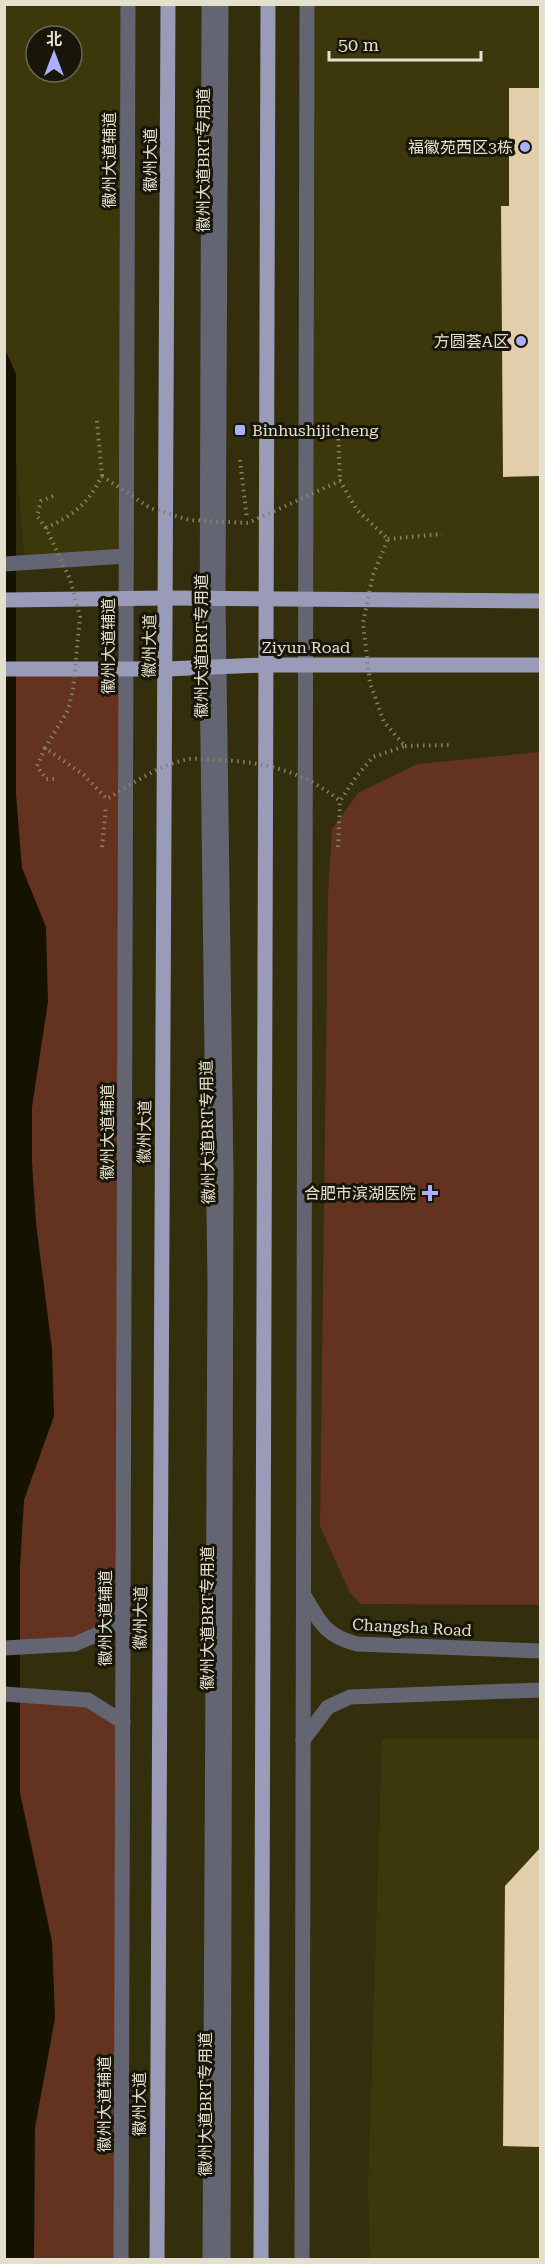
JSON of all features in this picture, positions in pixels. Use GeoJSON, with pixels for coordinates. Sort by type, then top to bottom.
{"type":"FeatureCollection","features":[{"type":"Feature","properties":{"kind":"main road","name":"徽州大道"},"geometry":{"type":"LineString","coordinates":[[157,2259],[158,1654],[167,598],[168,4]]}},
{"type":"Feature","properties":{"kind":"main road"},"geometry":{"type":"LineString","coordinates":[[261,2259],[268,4]]}},
{"type":"Feature","properties":{"kind":"main road"},"geometry":{"type":"LineString","coordinates":[[4,600],[167,598],[540,602]]}},
{"type":"Feature","properties":{"kind":"main road","name":"Ziyun Road"},"geometry":{"type":"LineString","coordinates":[[4,669],[166,669],[265,665],[540,665]]}},
{"type":"Feature","properties":{"kind":"street","name":"徽州大道辅道"},"geometry":{"type":"LineString","coordinates":[[121,2259],[128,4]]}},
{"type":"Feature","properties":{"kind":"street","name":"徽州大道BRT专用道"},"geometry":{"type":"LineString","coordinates":[[209,4],[215,1285],[210,2259]]}},
{"type":"Feature","properties":{"kind":"street","name":"徽州大道BRT专用道"},"geometry":{"type":"LineString","coordinates":[[213,599],[221,4]]}},
{"type":"Feature","properties":{"kind":"street"},"geometry":{"type":"LineString","coordinates":[[302,2259],[307,4]]}},
{"type":"Feature","properties":{"kind":"street"},"geometry":{"type":"LineString","coordinates":[[4,564],[126,556]]}},
{"type":"Feature","properties":{"kind":"street","name":"徽州大道BRT专用道"},"geometry":{"type":"LineString","coordinates":[[213,667],[226,1174],[223,2259]]}},
{"type":"Feature","properties":{"kind":"street","name":"Changsha Road"},"geometry":{"type":"LineString","coordinates":[[304,1595],[320,1623],[336,1639],[357,1644],[540,1650]]}},
{"type":"Feature","properties":{"kind":"street"},"geometry":{"type":"LineString","coordinates":[[4,1648],[75,1644],[107,1630],[123,1606]]}},
{"type":"Feature","properties":{"kind":"street"},"geometry":{"type":"LineString","coordinates":[[303,1740],[328,1707],[350,1697],[540,1690]]}},
{"type":"Feature","properties":{"kind":"street"},"geometry":{"type":"LineString","coordinates":[[4,1694],[88,1700],[123,1722]]}},
{"type":"Feature","properties":{"kind":"path"},"geometry":{"type":"LineString","coordinates":[[46,528],[73,515],[92,496],[102,477],[96,420]]}},
{"type":"Feature","properties":{"kind":"path"},"geometry":{"type":"LineString","coordinates":[[338,427],[340,481],[357,510],[388,539],[442,534]]}},
{"type":"Feature","properties":{"kind":"path"},"geometry":{"type":"LineString","coordinates":[[240,460],[248,523]]}},
{"type":"Feature","properties":{"kind":"path"},"geometry":{"type":"LineString","coordinates":[[102,477],[150,508],[189,520],[248,523],[340,481]]}},
{"type":"Feature","properties":{"kind":"path"},"geometry":{"type":"LineString","coordinates":[[56,495],[41,501],[37,516],[46,528],[70,579],[80,617],[73,690],[68,710],[45,748],[38,766],[46,779],[58,779]]}},
{"type":"Feature","properties":{"kind":"path"},"geometry":{"type":"LineString","coordinates":[[388,539],[373,575],[363,622],[370,682],[384,722],[405,746]]}},
{"type":"Feature","properties":{"kind":"path"},"geometry":{"type":"LineString","coordinates":[[338,847],[340,801],[373,757],[405,746],[452,745]]}},
{"type":"Feature","properties":{"kind":"path"},"geometry":{"type":"LineString","coordinates":[[45,748],[84,775],[107,799],[102,847]]}},
{"type":"Feature","properties":{"kind":"path"},"geometry":{"type":"LineString","coordinates":[[107,799],[150,774],[189,759],[239,760],[287,770],[323,787],[340,801]]}},
{"type":"Feature","properties":{"kind":"shaded area"},"geometry":{"type":"Polygon","coordinates":[[[4,5],[128,5],[126,556],[25,564],[16,458],[16,374],[4,347],[4,5]]]}},
{"type":"Feature","properties":{"kind":"shaded area"},"geometry":{"type":"Polygon","coordinates":[[[307,5],[540,5],[540,601],[306,600],[307,5]]]}},
{"type":"Feature","properties":{"kind":"shaded area"},"geometry":{"type":"Polygon","coordinates":[[[4,347],[16,374],[16,794],[22,868],[46,927],[48,1002],[32,1107],[32,1162],[36,1223],[52,1349],[54,1416],[24,1500],[20,1568],[20,1793],[52,1941],[55,2018],[35,2128],[34,2260],[4,2259],[4,347]]]}},
{"type":"Feature","properties":{"kind":"shaded area"},"geometry":{"type":"Polygon","coordinates":[[[126,668],[123,1607],[107,1630],[75,1644],[4,1648],[4,669],[126,668]]]}},
{"type":"Feature","properties":{"kind":"shaded area","name":"合肥市滨湖医院"},"geometry":{"type":"Polygon","coordinates":[[[540,752],[540,1605],[360,1604],[349,1591],[320,1526],[328,895],[332,829],[358,793],[417,764],[540,752]]]}},
{"type":"Feature","properties":{"kind":"shaded area"},"geometry":{"type":"Polygon","coordinates":[[[4,1694],[88,1700],[123,1722],[121,2259],[5,2259],[4,1694]]]}},
{"type":"Feature","properties":{"kind":"shaded area"},"geometry":{"type":"Polygon","coordinates":[[[382,1739],[540,1739],[540,2259],[370,2260],[368,2187],[382,1739]]]}},
{"type":"Feature","properties":{"kind":"building","name":"方圆荟A区"},"geometry":{"type":"Polygon","coordinates":[[[509,88],[540,88],[540,476],[503,477],[501,206],[509,206],[509,88]]]}},
{"type":"Feature","properties":{"kind":"building"},"geometry":{"type":"Polygon","coordinates":[[[540,1848],[540,2147],[503,2146],[505,1886],[540,1848]]]}},
{"type":"Feature","properties":{"kind":"place","name":"福徽苑西区3栋"},"geometry":{"type":"Point","coordinates":[525,147]}},
{"type":"Feature","properties":{"kind":"place","name":"方圆荟A区"},"geometry":{"type":"Point","coordinates":[521,341]}},
{"type":"Feature","properties":{"kind":"place","name":"Binhushijicheng"},"geometry":{"type":"Point","coordinates":[240,430]}},
{"type":"Feature","properties":{"kind":"place","name":"合肥市滨湖医院"},"geometry":{"type":"Point","coordinates":[430,1193]}}]}
